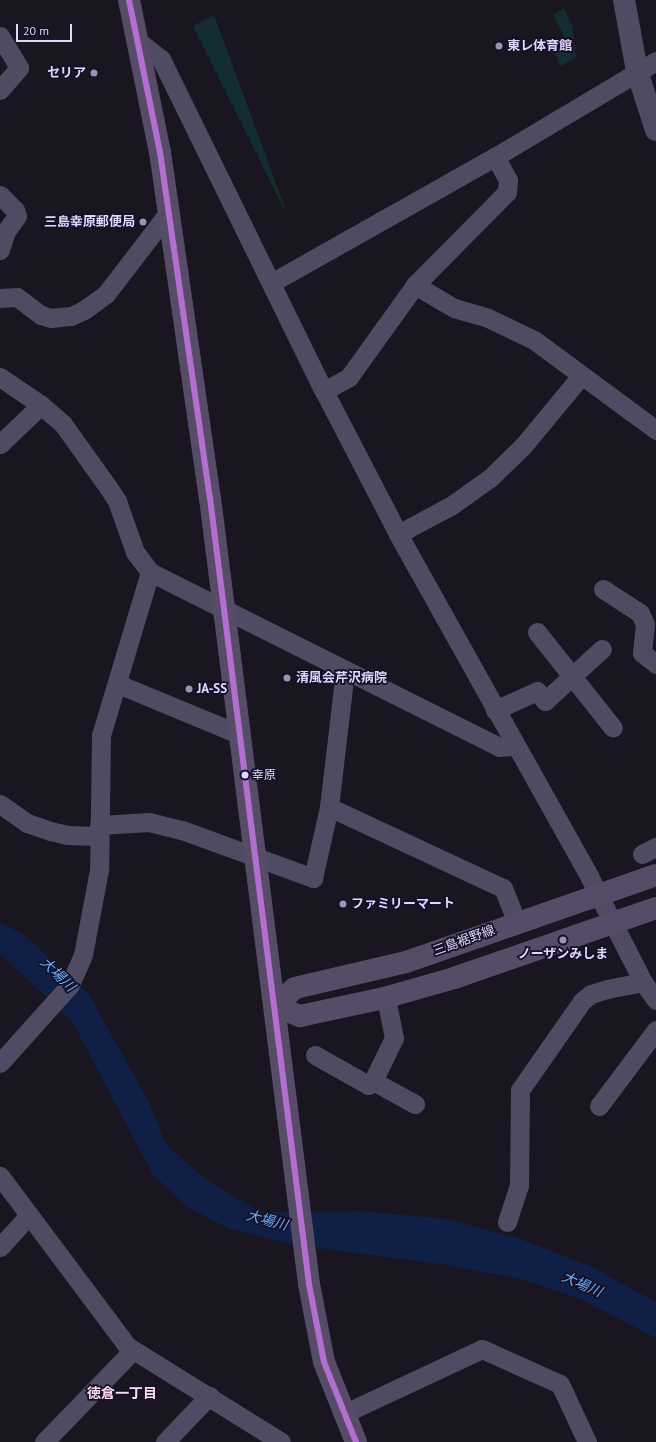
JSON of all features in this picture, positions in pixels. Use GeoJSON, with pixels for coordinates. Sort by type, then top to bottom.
{"type":"FeatureCollection","features":[{"type":"Feature","properties":{"kind":"main road"},"geometry":{"type":"LineString","coordinates":[[129,0],[139,42],[169,212],[224,611],[309,1284],[324,1362],[343,1414],[356,1442]]}},
{"type":"Feature","properties":{"kind":"main road","name":"三島裾野線"},"geometry":{"type":"LineString","coordinates":[[274,1006],[295,988],[406,962],[596,894],[656,875]]}},
{"type":"Feature","properties":{"kind":"main road"},"geometry":{"type":"LineString","coordinates":[[274,1006],[300,1016],[386,998],[454,978],[656,908]]}},
{"type":"Feature","properties":{"kind":"street"},"geometry":{"type":"LineString","coordinates":[[624,0],[647,66],[656,130]]}},
{"type":"Feature","properties":{"kind":"street"},"geometry":{"type":"LineString","coordinates":[[0,36],[19,68],[0,90]]}},
{"type":"Feature","properties":{"kind":"street"},"geometry":{"type":"LineString","coordinates":[[139,42],[161,59],[324,391],[398,534],[515,746],[589,876],[596,894],[612,922],[642,982],[656,1000]]}},
{"type":"Feature","properties":{"kind":"street"},"geometry":{"type":"LineString","coordinates":[[272,283],[495,157],[647,66]]}},
{"type":"Feature","properties":{"kind":"street"},"geometry":{"type":"LineString","coordinates":[[324,391],[349,377],[415,284],[507,192],[508,180],[495,157]]}},
{"type":"Feature","properties":{"kind":"street"},"geometry":{"type":"LineString","coordinates":[[0,195],[15,210],[17,216],[6,231],[0,250]]}},
{"type":"Feature","properties":{"kind":"street"},"geometry":{"type":"LineString","coordinates":[[0,298],[17,297],[41,315],[51,318],[71,316],[84,310],[106,294],[169,212]]}},
{"type":"Feature","properties":{"kind":"street"},"geometry":{"type":"LineString","coordinates":[[415,284],[454,308],[488,318],[534,340],[581,376],[654,425]]}},
{"type":"Feature","properties":{"kind":"street"},"geometry":{"type":"LineString","coordinates":[[398,534],[452,505],[490,478],[523,446],[581,376]]}},
{"type":"Feature","properties":{"kind":"street"},"geometry":{"type":"LineString","coordinates":[[0,377],[41,405],[63,424],[116,501],[135,552],[150,572],[224,611],[499,748],[515,746]]}},
{"type":"Feature","properties":{"kind":"street"},"geometry":{"type":"LineString","coordinates":[[0,444],[41,405]]}},
{"type":"Feature","properties":{"kind":"street"},"geometry":{"type":"LineString","coordinates":[[0,1063],[69,986],[83,955],[99,870],[101,735],[118,684],[150,572]]}},
{"type":"Feature","properties":{"kind":"street"},"geometry":{"type":"LineString","coordinates":[[603,589],[640,613],[645,624],[642,653],[656,664]]}},
{"type":"Feature","properties":{"kind":"street"},"geometry":{"type":"LineString","coordinates":[[536,632],[571,678],[613,728]]}},
{"type":"Feature","properties":{"kind":"street"},"geometry":{"type":"LineString","coordinates":[[495,710],[536,691],[545,701],[602,649]]}},
{"type":"Feature","properties":{"kind":"street"},"geometry":{"type":"LineString","coordinates":[[0,804],[27,823],[50,831],[99,831],[150,822],[182,830],[313,878],[329,806],[345,670]]}},
{"type":"Feature","properties":{"kind":"street"},"geometry":{"type":"LineString","coordinates":[[118,684],[239,734]]}},
{"type":"Feature","properties":{"kind":"street"},"geometry":{"type":"LineString","coordinates":[[329,806],[503,888],[517,922]]}},
{"type":"Feature","properties":{"kind":"street"},"geometry":{"type":"LineString","coordinates":[[507,1222],[519,1186],[520,1090],[582,1001],[591,994],[607,989],[642,982]]}},
{"type":"Feature","properties":{"kind":"street"},"geometry":{"type":"LineString","coordinates":[[315,1055],[368,1085],[373,1081],[394,1038],[386,998]]}},
{"type":"Feature","properties":{"kind":"street"},"geometry":{"type":"LineString","coordinates":[[599,1106],[656,1030]]}},
{"type":"Feature","properties":{"kind":"street"},"geometry":{"type":"LineString","coordinates":[[373,1081],[415,1104]]}},
{"type":"Feature","properties":{"kind":"street"},"geometry":{"type":"LineString","coordinates":[[0,1176],[132,1350],[281,1442]]}},
{"type":"Feature","properties":{"kind":"street"},"geometry":{"type":"LineString","coordinates":[[0,1247],[29,1215]]}},
{"type":"Feature","properties":{"kind":"street"},"geometry":{"type":"LineString","coordinates":[[343,1414],[482,1348],[560,1384],[587,1442]]}},
{"type":"Feature","properties":{"kind":"street"},"geometry":{"type":"LineString","coordinates":[[44,1442],[132,1350]]}},
{"type":"Feature","properties":{"kind":"street"},"geometry":{"type":"LineString","coordinates":[[165,1442],[208,1396]]}},
{"type":"Feature","properties":{"kind":"green space"},"geometry":{"type":"Polygon","coordinates":[[[564,8],[572,25],[576,57],[561,66],[554,52],[568,44],[553,15],[564,8]]]}},
{"type":"Feature","properties":{"kind":"green space"},"geometry":{"type":"Polygon","coordinates":[[[214,15],[285,208],[284,209],[193,26],[214,15]]]}},
{"type":"Feature","properties":{"kind":"water","name":"大場川"},"geometry":{"type":"Polygon","coordinates":[[[0,923],[23,934],[88,993],[149,1102],[166,1144],[204,1178],[260,1212],[359,1211],[447,1219],[515,1237],[592,1267],[656,1302],[656,1338],[583,1300],[522,1279],[440,1264],[295,1245],[228,1228],[189,1208],[153,1175],[72,1021],[0,954],[0,923]]]}},
{"type":"Feature","properties":{"kind":"transit line"},"geometry":{"type":"LineString","coordinates":[[129,0],[160,152],[210,498],[309,1284],[324,1362],[356,1442]]}},
{"type":"Feature","properties":{"kind":"place","name":"東レ体育館"},"geometry":{"type":"Point","coordinates":[499,46]}},
{"type":"Feature","properties":{"kind":"place","name":"セリア"},"geometry":{"type":"Point","coordinates":[94,73]}},
{"type":"Feature","properties":{"kind":"place","name":"三島幸原郵便局"},"geometry":{"type":"Point","coordinates":[143,222]}},
{"type":"Feature","properties":{"kind":"place","name":"清風会芹沢病院"},"geometry":{"type":"Point","coordinates":[287,678]}},
{"type":"Feature","properties":{"kind":"place","name":"JA-SS"},"geometry":{"type":"Point","coordinates":[189,689]}},
{"type":"Feature","properties":{"kind":"place","name":"幸原"},"geometry":{"type":"Point","coordinates":[245,775]}},
{"type":"Feature","properties":{"kind":"place","name":"ファミリーマート"},"geometry":{"type":"Point","coordinates":[343,904]}},
{"type":"Feature","properties":{"kind":"place","name":"ノーザンみしま"},"geometry":{"type":"Point","coordinates":[563,940]}},
{"type":"Feature","properties":{"kind":"district","name":"徳倉一丁目"},"geometry":{"type":"Point","coordinates":[122,1393]}}]}
